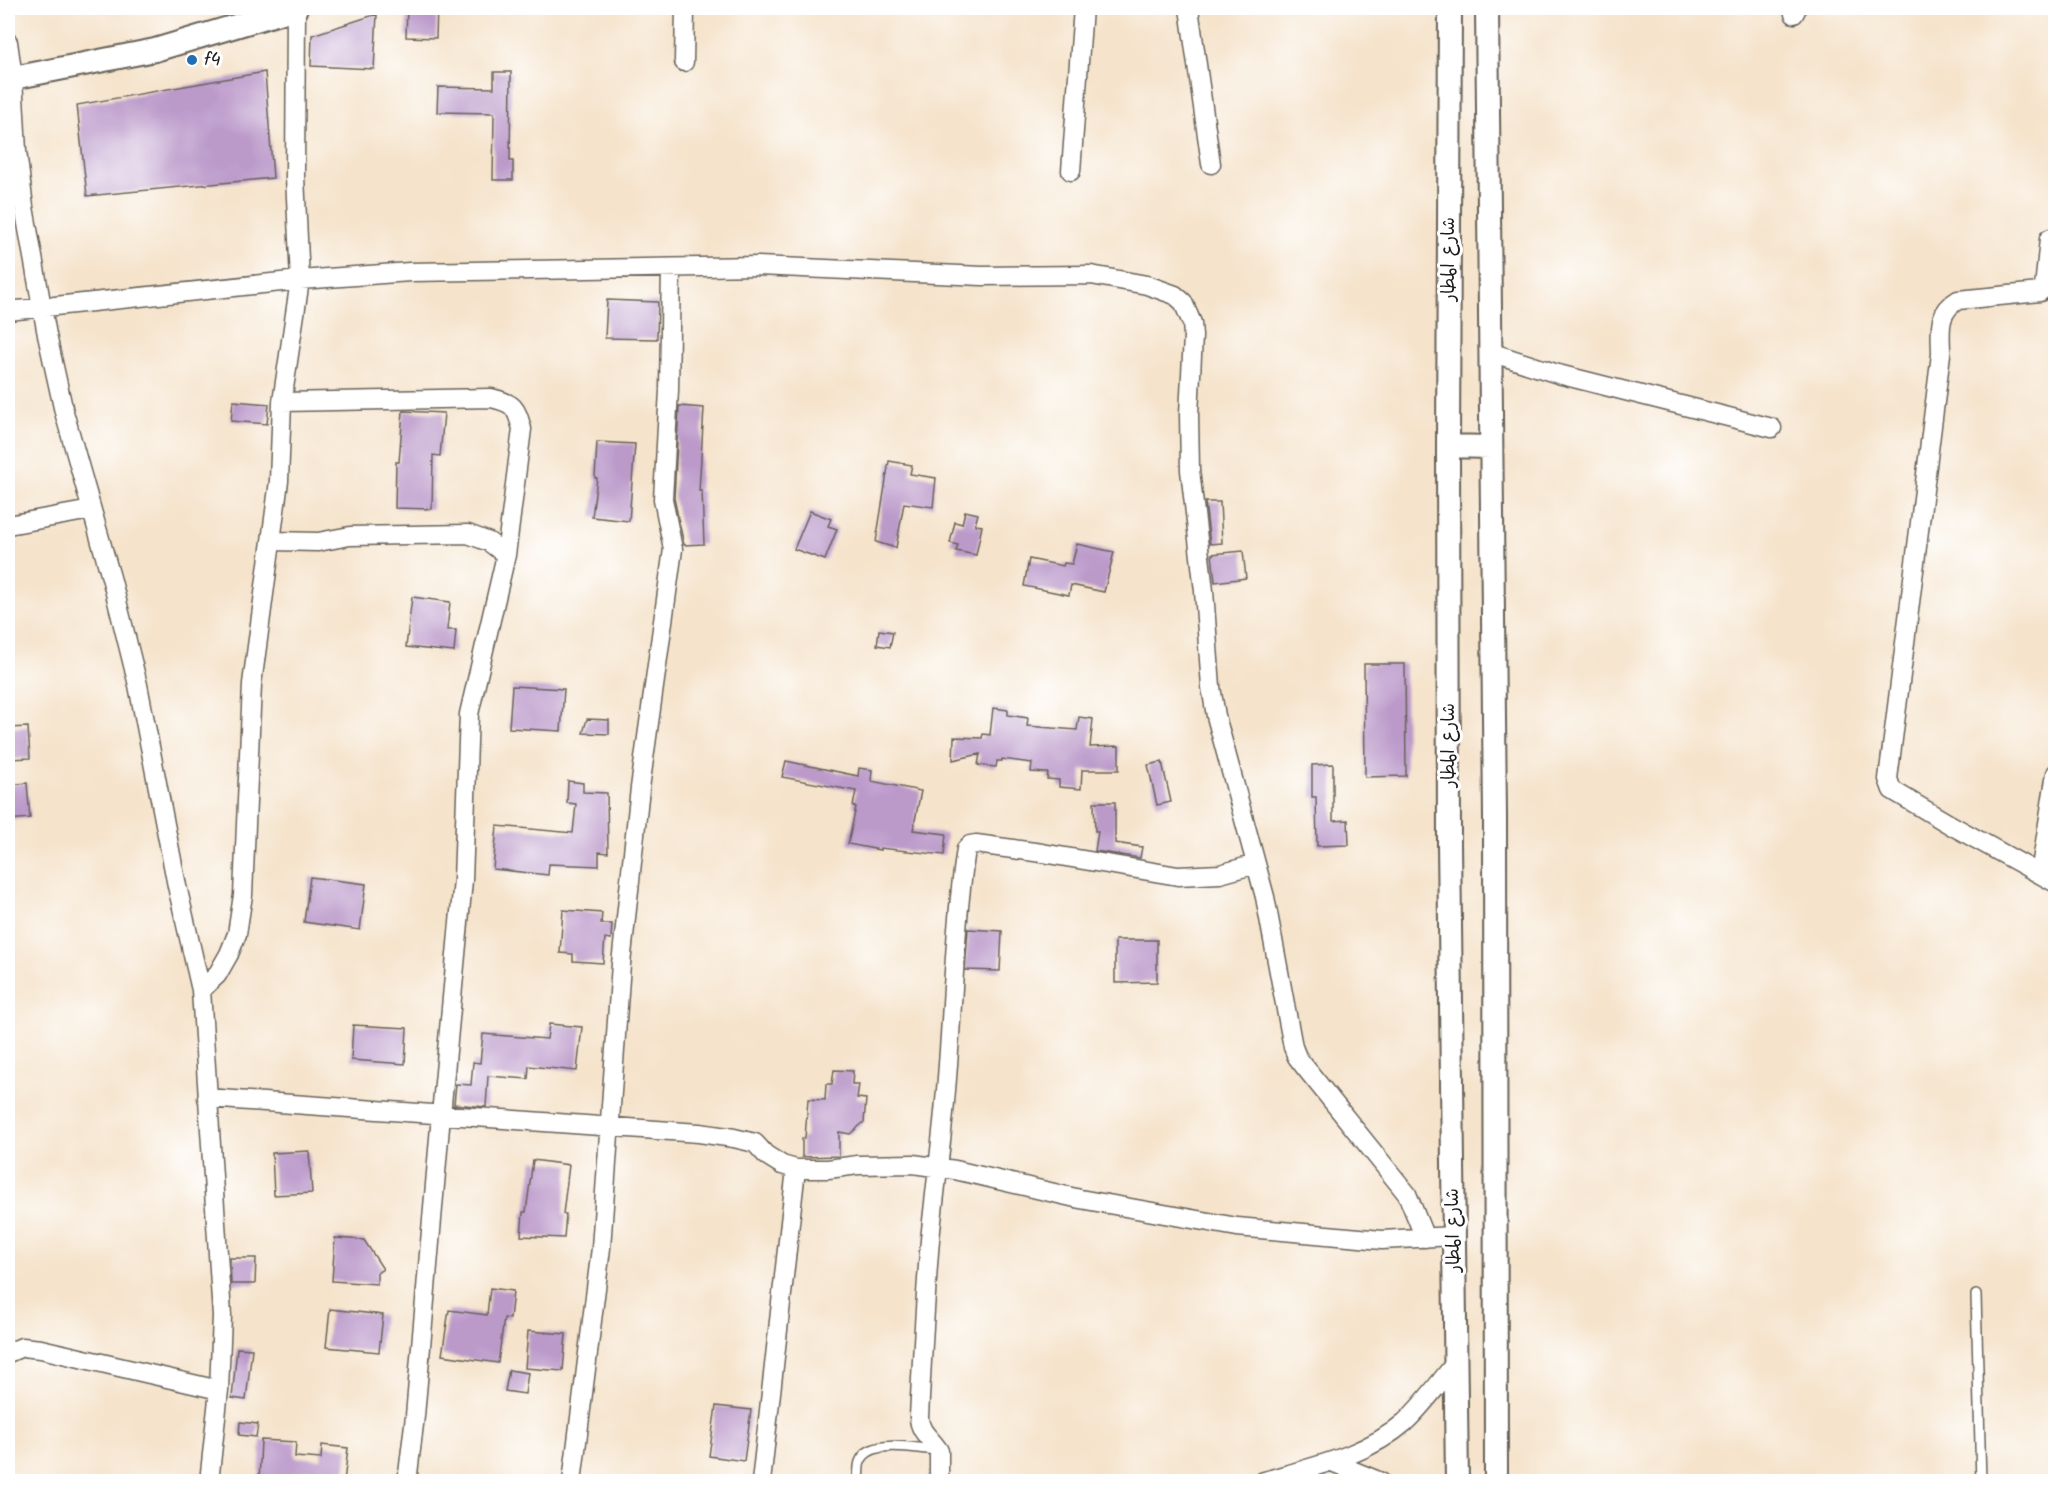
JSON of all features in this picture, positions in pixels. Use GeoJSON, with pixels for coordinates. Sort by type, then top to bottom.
{"type":"FeatureCollection","features":[{"type":"Feature","properties":{"kind":"street"},"geometry":{"type":"LineString","coordinates":[[10,78],[155,50],[296,8],[295,177],[300,280],[282,402],[279,482],[252,684],[243,895],[237,934],[229,954],[217,975],[201,990]]}},
{"type":"Feature","properties":{"kind":"street"},"geometry":{"type":"LineString","coordinates":[[684,62],[685,8]]}},
{"type":"Feature","properties":{"kind":"street"},"geometry":{"type":"LineString","coordinates":[[1071,171],[1083,8]]}},
{"type":"Feature","properties":{"kind":"street"},"geometry":{"type":"LineString","coordinates":[[1189,8],[1211,164]]}},
{"type":"Feature","properties":{"kind":"street","name":"شارع المطار"},"geometry":{"type":"LineString","coordinates":[[1450,8],[1448,446],[1457,1482]]}},
{"type":"Feature","properties":{"kind":"street"},"geometry":{"type":"LineString","coordinates":[[1487,8],[1496,817],[1496,1482]]}},
{"type":"Feature","properties":{"kind":"street"},"geometry":{"type":"LineString","coordinates":[[8,42],[17,151],[46,335],[64,412],[112,581],[138,685],[177,886],[201,990],[222,1316],[219,1390],[209,1482]]}},
{"type":"Feature","properties":{"kind":"street"},"geometry":{"type":"LineString","coordinates":[[2055,236],[2049,239],[2044,288],[2040,292],[1958,300],[1950,305],[1942,316],[1941,354],[1888,779],[1892,790],[2048,879],[2055,773]]}},
{"type":"Feature","properties":{"kind":"street"},"geometry":{"type":"LineString","coordinates":[[8,311],[300,280],[410,272],[758,266],[982,276],[1091,275],[1146,285],[1175,295],[1183,302],[1192,323],[1190,470],[1204,591],[1211,687],[1216,716],[1257,864],[1293,1047],[1297,1057],[1407,1194],[1425,1238]]}},
{"type":"Feature","properties":{"kind":"street"},"geometry":{"type":"LineString","coordinates":[[572,1482],[600,1248],[621,964],[640,788],[673,549],[663,500],[669,390],[671,268]]}},
{"type":"Feature","properties":{"kind":"street"},"geometry":{"type":"LineString","coordinates":[[1490,352],[1558,374],[1772,429]]}},
{"type":"Feature","properties":{"kind":"street"},"geometry":{"type":"LineString","coordinates":[[282,402],[491,398],[508,402],[517,411],[522,429],[506,555],[468,714],[463,880],[415,1416],[407,1482]]}},
{"type":"Feature","properties":{"kind":"street"},"geometry":{"type":"LineString","coordinates":[[1448,446],[1491,447]]}},
{"type":"Feature","properties":{"kind":"street"},"geometry":{"type":"LineString","coordinates":[[8,525],[91,510]]}},
{"type":"Feature","properties":{"kind":"street"},"geometry":{"type":"LineString","coordinates":[[272,541],[318,542],[350,536],[468,534],[489,542],[506,555]]}},
{"type":"Feature","properties":{"kind":"street"},"geometry":{"type":"LineString","coordinates":[[939,1482],[939,1451],[919,1424],[922,1342],[952,1017],[957,925],[966,849],[976,844],[1178,876],[1220,874],[1257,864]]}},
{"type":"Feature","properties":{"kind":"street"},"geometry":{"type":"LineString","coordinates":[[207,1098],[699,1133],[755,1143],[766,1155],[782,1165],[796,1169],[914,1164],[1237,1227],[1382,1240],[1454,1236]]}},
{"type":"Feature","properties":{"kind":"street"},"geometry":{"type":"LineString","coordinates":[[761,1482],[796,1169]]}},
{"type":"Feature","properties":{"kind":"street"},"geometry":{"type":"LineString","coordinates":[[8,1334],[15,1350],[69,1354],[219,1390]]}},
{"type":"Feature","properties":{"kind":"street"},"geometry":{"type":"LineString","coordinates":[[1261,1482],[1332,1462],[1385,1437],[1406,1421],[1456,1362]]}},
{"type":"Feature","properties":{"kind":"street"},"geometry":{"type":"LineString","coordinates":[[1332,1462],[1382,1482]]}},
{"type":"Feature","properties":{"kind":"lane"},"geometry":{"type":"LineString","coordinates":[[1976,1296],[1981,1482]]}},
{"type":"Feature","properties":{"kind":"lane"},"geometry":{"type":"LineString","coordinates":[[858,1482],[860,1461],[869,1452],[881,1446],[939,1451]]}},
{"type":"Feature","properties":{"kind":"building"},"geometry":{"type":"Polygon","coordinates":[[[407,8],[437,8],[436,38],[406,37],[407,8]]]}},
{"type":"Feature","properties":{"kind":"building"},"geometry":{"type":"Polygon","coordinates":[[[377,14],[374,69],[311,66],[312,35],[377,14]]]}},
{"type":"Feature","properties":{"kind":"building"},"geometry":{"type":"Polygon","coordinates":[[[265,72],[273,178],[87,196],[77,105],[265,72]]]}},
{"type":"Feature","properties":{"kind":"building"},"geometry":{"type":"Polygon","coordinates":[[[494,72],[511,72],[510,161],[513,161],[513,180],[493,180],[494,113],[437,112],[438,87],[494,88],[494,72]]]}},
{"type":"Feature","properties":{"kind":"building"},"geometry":{"type":"Polygon","coordinates":[[[607,300],[658,302],[657,339],[605,338],[607,300]]]}},
{"type":"Feature","properties":{"kind":"building"},"geometry":{"type":"Polygon","coordinates":[[[233,401],[269,404],[267,424],[231,421],[233,401]]]}},
{"type":"Feature","properties":{"kind":"building"},"geometry":{"type":"Polygon","coordinates":[[[679,406],[704,408],[699,491],[702,491],[704,544],[684,545],[674,498],[679,406]]]}},
{"type":"Feature","properties":{"kind":"building"},"geometry":{"type":"Polygon","coordinates":[[[403,411],[444,413],[440,456],[433,455],[432,509],[395,508],[396,462],[399,462],[403,411]]]}},
{"type":"Feature","properties":{"kind":"building"},"geometry":{"type":"Polygon","coordinates":[[[597,442],[635,444],[629,521],[592,517],[597,478],[595,478],[597,442]]]}},
{"type":"Feature","properties":{"kind":"building"},"geometry":{"type":"Polygon","coordinates":[[[889,461],[912,465],[910,474],[936,478],[933,507],[904,503],[896,548],[876,542],[889,461]]]}},
{"type":"Feature","properties":{"kind":"building"},"geometry":{"type":"Polygon","coordinates":[[[1205,502],[1220,502],[1222,543],[1210,544],[1205,502]]]}},
{"type":"Feature","properties":{"kind":"building"},"geometry":{"type":"Polygon","coordinates":[[[810,511],[831,519],[828,526],[837,529],[825,560],[794,549],[810,511]]]}},
{"type":"Feature","properties":{"kind":"building"},"geometry":{"type":"Polygon","coordinates":[[[965,511],[978,514],[975,525],[982,526],[976,555],[956,551],[958,545],[950,543],[955,522],[962,524],[965,511]]]}},
{"type":"Feature","properties":{"kind":"building"},"geometry":{"type":"Polygon","coordinates":[[[1077,544],[1114,552],[1104,592],[1071,585],[1069,595],[1024,586],[1029,559],[1063,566],[1064,563],[1072,564],[1077,544]]]}},
{"type":"Feature","properties":{"kind":"building"},"geometry":{"type":"Polygon","coordinates":[[[1243,551],[1246,578],[1215,582],[1212,554],[1243,551]]]}},
{"type":"Feature","properties":{"kind":"building"},"geometry":{"type":"Polygon","coordinates":[[[412,597],[450,602],[447,630],[456,630],[454,652],[406,647],[412,597]]]}},
{"type":"Feature","properties":{"kind":"building"},"geometry":{"type":"Polygon","coordinates":[[[879,630],[893,632],[890,647],[877,645],[879,630]]]}},
{"type":"Feature","properties":{"kind":"building"},"geometry":{"type":"Polygon","coordinates":[[[1364,664],[1405,664],[1406,776],[1365,777],[1364,664]]]}},
{"type":"Feature","properties":{"kind":"building"},"geometry":{"type":"Polygon","coordinates":[[[512,686],[564,689],[561,731],[509,728],[512,686]]]}},
{"type":"Feature","properties":{"kind":"building"},"geometry":{"type":"Polygon","coordinates":[[[993,708],[1008,710],[1008,715],[1028,718],[1027,726],[1077,730],[1079,717],[1093,719],[1090,747],[1119,746],[1119,770],[1082,770],[1081,789],[1059,787],[1059,780],[1047,779],[1048,773],[1031,772],[1032,763],[1002,759],[1002,761],[997,761],[996,767],[978,765],[980,754],[953,760],[954,737],[982,738],[983,734],[990,735],[993,708]]]}},
{"type":"Feature","properties":{"kind":"building"},"geometry":{"type":"Polygon","coordinates":[[[587,719],[609,720],[609,734],[583,733],[587,719]]]}},
{"type":"Feature","properties":{"kind":"building"},"geometry":{"type":"Polygon","coordinates":[[[28,727],[30,758],[8,759],[8,728],[28,727]]]}},
{"type":"Feature","properties":{"kind":"building"},"geometry":{"type":"Polygon","coordinates":[[[786,761],[858,776],[859,768],[872,770],[871,781],[921,791],[913,830],[946,834],[944,855],[880,848],[880,850],[848,844],[856,807],[853,806],[856,791],[782,777],[786,761]]]}},
{"type":"Feature","properties":{"kind":"building"},"geometry":{"type":"Polygon","coordinates":[[[1162,762],[1171,802],[1157,805],[1148,765],[1162,762]]]}},
{"type":"Feature","properties":{"kind":"building"},"geometry":{"type":"Polygon","coordinates":[[[1333,764],[1333,821],[1348,820],[1349,845],[1317,846],[1316,797],[1312,797],[1312,765],[1333,764]]]}},
{"type":"Feature","properties":{"kind":"building"},"geometry":{"type":"Polygon","coordinates":[[[568,781],[583,783],[583,792],[607,793],[608,853],[599,852],[599,866],[549,864],[548,875],[493,869],[497,826],[573,833],[576,804],[567,803],[568,781]]]}},
{"type":"Feature","properties":{"kind":"building"},"geometry":{"type":"Polygon","coordinates":[[[27,783],[30,818],[8,820],[8,785],[27,783]]]}},
{"type":"Feature","properties":{"kind":"building"},"geometry":{"type":"Polygon","coordinates":[[[1094,802],[1115,802],[1115,843],[1142,847],[1140,858],[1095,851],[1098,831],[1095,831],[1094,802]]]}},
{"type":"Feature","properties":{"kind":"building"},"geometry":{"type":"Polygon","coordinates":[[[310,877],[366,884],[360,930],[304,922],[310,877]]]}},
{"type":"Feature","properties":{"kind":"building"},"geometry":{"type":"Polygon","coordinates":[[[563,910],[602,913],[601,924],[612,924],[611,939],[605,938],[603,963],[573,961],[573,954],[560,953],[563,910]]]}},
{"type":"Feature","properties":{"kind":"building"},"geometry":{"type":"Polygon","coordinates":[[[968,929],[1002,931],[1000,971],[965,970],[968,929]]]}},
{"type":"Feature","properties":{"kind":"building"},"geometry":{"type":"Polygon","coordinates":[[[1115,940],[1157,940],[1157,982],[1115,983],[1115,940]]]}},
{"type":"Feature","properties":{"kind":"building"},"geometry":{"type":"Polygon","coordinates":[[[549,1024],[582,1027],[577,1071],[529,1066],[528,1079],[488,1076],[486,1107],[454,1104],[456,1084],[471,1085],[473,1062],[480,1063],[483,1034],[547,1039],[549,1024]]]}},
{"type":"Feature","properties":{"kind":"building"},"geometry":{"type":"Polygon","coordinates":[[[353,1025],[407,1028],[405,1064],[351,1060],[353,1025]]]}},
{"type":"Feature","properties":{"kind":"building"},"geometry":{"type":"Polygon","coordinates":[[[834,1070],[853,1071],[852,1084],[859,1084],[857,1098],[866,1099],[864,1122],[850,1134],[839,1132],[839,1156],[802,1157],[802,1138],[805,1138],[808,1099],[825,1100],[826,1084],[832,1084],[834,1070]]]}},
{"type":"Feature","properties":{"kind":"building"},"geometry":{"type":"Polygon","coordinates":[[[309,1151],[312,1193],[274,1195],[272,1153],[309,1151]]]}},
{"type":"Feature","properties":{"kind":"building"},"geometry":{"type":"Polygon","coordinates":[[[533,1160],[569,1165],[563,1214],[566,1214],[564,1238],[521,1236],[533,1160]]]}},
{"type":"Feature","properties":{"kind":"building"},"geometry":{"type":"Polygon","coordinates":[[[335,1238],[364,1240],[383,1269],[377,1273],[377,1284],[332,1281],[335,1238]]]}},
{"type":"Feature","properties":{"kind":"building"},"geometry":{"type":"Polygon","coordinates":[[[230,1258],[256,1258],[255,1284],[231,1284],[230,1258]]]}},
{"type":"Feature","properties":{"kind":"building"},"geometry":{"type":"Polygon","coordinates":[[[490,1288],[513,1291],[510,1319],[504,1318],[498,1363],[442,1355],[449,1310],[487,1315],[490,1288]]]}},
{"type":"Feature","properties":{"kind":"building"},"geometry":{"type":"Polygon","coordinates":[[[330,1309],[383,1315],[379,1352],[326,1347],[330,1309]]]}},
{"type":"Feature","properties":{"kind":"building"},"geometry":{"type":"Polygon","coordinates":[[[528,1331],[566,1334],[563,1371],[525,1368],[528,1331]]]}},
{"type":"Feature","properties":{"kind":"building"},"geometry":{"type":"Polygon","coordinates":[[[237,1348],[252,1349],[246,1400],[232,1398],[237,1348]]]}},
{"type":"Feature","properties":{"kind":"building"},"geometry":{"type":"Polygon","coordinates":[[[509,1370],[528,1373],[525,1394],[505,1391],[509,1370]]]}},
{"type":"Feature","properties":{"kind":"building"},"geometry":{"type":"Polygon","coordinates":[[[716,1406],[751,1410],[744,1461],[709,1456],[716,1406]]]}},
{"type":"Feature","properties":{"kind":"building"},"geometry":{"type":"Polygon","coordinates":[[[240,1422],[258,1424],[256,1437],[239,1435],[240,1422]]]}},
{"type":"Feature","properties":{"kind":"building"},"geometry":{"type":"Polygon","coordinates":[[[261,1440],[296,1442],[295,1457],[321,1459],[322,1445],[348,1448],[344,1482],[259,1482],[261,1440]]]}},
{"type":"Feature","properties":{"kind":"place","name":"f4"},"geometry":{"type":"Point","coordinates":[192,60]}}]}
